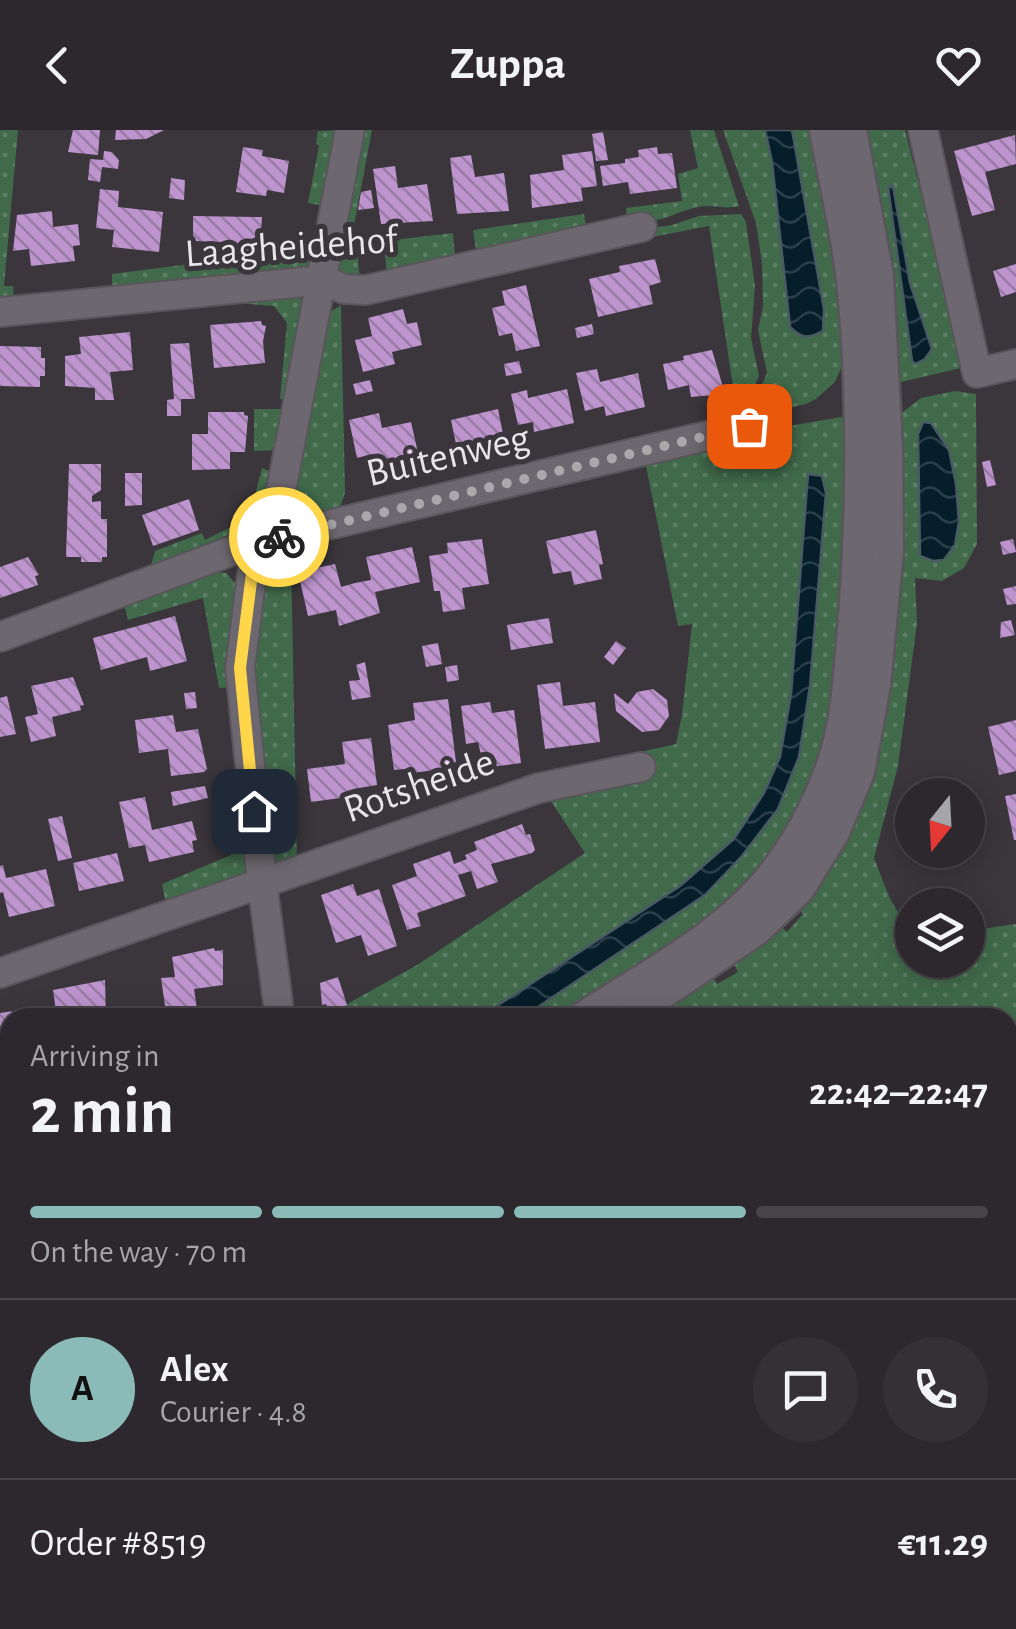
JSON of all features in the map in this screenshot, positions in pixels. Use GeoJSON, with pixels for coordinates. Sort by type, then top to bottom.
{"type":"FeatureCollection","features":[{"type":"Feature","properties":{"kind":"street"},"geometry":{"type":"LineString","coordinates":[[279,1008],[240,668],[264,540],[324,280],[350,130]]}},
{"type":"Feature","properties":{"kind":"street"},"geometry":{"type":"LineString","coordinates":[[597,1008],[740,911],[775,873],[809,821],[834,762],[848,680],[859,550],[860,451],[852,279],[826,130]]}},
{"type":"Feature","properties":{"kind":"street"},"geometry":{"type":"LineString","coordinates":[[641,1008],[757,930],[799,889],[834,832],[859,772],[875,685],[888,551],[887,450],[878,276],[851,130]]}},
{"type":"Feature","properties":{"kind":"street"},"geometry":{"type":"LineString","coordinates":[[923,130],[977,373],[1016,364]]}},
{"type":"Feature","properties":{"kind":"street","name":"Laagheidehof"},"geometry":{"type":"LineString","coordinates":[[0,312],[324,280],[344,290],[366,290],[642,227]]}},
{"type":"Feature","properties":{"kind":"street","name":"Buitenweg"},"geometry":{"type":"LineString","coordinates":[[0,636],[264,540],[749,426]]}},
{"type":"Feature","properties":{"kind":"street","name":"Rotsheide"},"geometry":{"type":"LineString","coordinates":[[0,973],[539,788],[641,767]]}},
{"type":"Feature","properties":{"kind":"green space"},"geometry":{"type":"Polygon","coordinates":[[[0,130],[18,130],[4,286],[13,286],[14,300],[0,302],[0,130]]]}},
{"type":"Feature","properties":{"kind":"green space"},"geometry":{"type":"Polygon","coordinates":[[[345,130],[329,210],[320,209],[319,205],[308,203],[319,146],[318,131],[345,130]]]}},
{"type":"Feature","properties":{"kind":"green space"},"geometry":{"type":"Polygon","coordinates":[[[360,130],[372,130],[350,246],[357,245],[360,284],[335,268],[360,130]]]}},
{"type":"Feature","properties":{"kind":"green space"},"geometry":{"type":"Polygon","coordinates":[[[690,130],[714,130],[739,206],[698,207],[648,221],[627,217],[626,208],[682,201],[678,174],[698,168],[690,130]]]}},
{"type":"Feature","properties":{"kind":"green space"},"geometry":{"type":"Polygon","coordinates":[[[723,130],[765,130],[790,327],[824,309],[792,130],[816,130],[846,345],[835,382],[816,399],[752,417],[767,373],[758,330],[763,306],[762,263],[756,223],[723,130]]]}},
{"type":"Feature","properties":{"kind":"green space"},"geometry":{"type":"Polygon","coordinates":[[[862,130],[905,130],[965,367],[893,384],[862,130]],[[893,186],[889,188],[912,361],[928,337],[910,283],[893,186]]]}},
{"type":"Feature","properties":{"kind":"green space"},"geometry":{"type":"Polygon","coordinates":[[[584,214],[587,232],[477,257],[473,230],[584,214]]]}},
{"type":"Feature","properties":{"kind":"green space"},"geometry":{"type":"Polygon","coordinates":[[[741,214],[746,222],[755,286],[751,338],[759,376],[738,420],[709,226],[647,238],[644,229],[699,216],[741,214]]]}},
{"type":"Feature","properties":{"kind":"green space"},"geometry":{"type":"Polygon","coordinates":[[[453,233],[455,256],[387,278],[384,241],[453,233]]]}},
{"type":"Feature","properties":{"kind":"green space"},"geometry":{"type":"Polygon","coordinates":[[[301,242],[323,247],[320,265],[297,274],[112,290],[112,274],[298,250],[301,242]]]}},
{"type":"Feature","properties":{"kind":"green space"},"geometry":{"type":"Polygon","coordinates":[[[294,296],[306,301],[291,400],[280,399],[287,323],[274,306],[237,303],[237,299],[294,296]]]}},
{"type":"Feature","properties":{"kind":"green space"},"geometry":{"type":"Polygon","coordinates":[[[341,305],[345,493],[338,513],[316,517],[303,513],[292,495],[327,314],[341,305]]]}},
{"type":"Feature","properties":{"kind":"green space"},"geometry":{"type":"Polygon","coordinates":[[[955,391],[976,394],[977,544],[964,568],[942,581],[915,578],[917,623],[898,766],[874,858],[895,907],[895,978],[985,978],[985,929],[1016,924],[1016,1008],[659,1008],[711,973],[717,984],[738,972],[732,960],[776,923],[787,932],[803,914],[794,905],[821,869],[899,415],[921,398],[955,391]],[[923,422],[918,434],[920,556],[959,522],[949,450],[923,422]]]}},
{"type":"Feature","properties":{"kind":"green space"},"geometry":{"type":"Polygon","coordinates":[[[254,409],[289,409],[281,450],[254,451],[254,409]]]}},
{"type":"Feature","properties":{"kind":"green space"},"geometry":{"type":"Polygon","coordinates":[[[841,417],[849,420],[852,451],[831,738],[806,812],[728,910],[579,1008],[536,1008],[705,895],[799,757],[810,686],[826,493],[822,476],[808,475],[791,694],[780,757],[764,793],[734,839],[680,886],[494,1008],[340,1008],[417,965],[585,853],[547,795],[642,759],[640,752],[676,744],[692,624],[678,626],[645,461],[760,431],[841,417]]]}},
{"type":"Feature","properties":{"kind":"green space"},"geometry":{"type":"Polygon","coordinates":[[[262,468],[275,473],[261,522],[151,565],[155,551],[202,533],[205,540],[249,518],[262,468]]]}},
{"type":"Feature","properties":{"kind":"green space"},"geometry":{"type":"Polygon","coordinates":[[[301,541],[291,555],[297,863],[279,863],[273,858],[251,673],[265,572],[278,551],[301,541]]]}},
{"type":"Feature","properties":{"kind":"green space"},"geometry":{"type":"Polygon","coordinates":[[[211,571],[226,573],[237,585],[235,687],[219,688],[203,598],[128,620],[124,604],[211,571]]]}},
{"type":"Feature","properties":{"kind":"green space"},"geometry":{"type":"Polygon","coordinates":[[[226,771],[241,773],[248,871],[237,882],[166,904],[162,884],[231,855],[226,771]]]}},
{"type":"Feature","properties":{"kind":"water"},"geometry":{"type":"Polygon","coordinates":[[[765,130],[792,130],[824,309],[823,331],[809,336],[790,327],[765,130]]]}},
{"type":"Feature","properties":{"kind":"water"},"geometry":{"type":"Polygon","coordinates":[[[893,186],[910,283],[932,349],[915,364],[888,187],[893,186]]]}},
{"type":"Feature","properties":{"kind":"water"},"geometry":{"type":"Polygon","coordinates":[[[923,422],[931,423],[949,450],[956,484],[959,522],[955,545],[944,560],[920,556],[918,434],[923,422]]]}},
{"type":"Feature","properties":{"kind":"water"},"geometry":{"type":"Polygon","coordinates":[[[808,474],[822,476],[826,493],[810,686],[799,757],[778,809],[705,895],[536,1008],[494,1008],[680,886],[734,839],[764,793],[780,757],[791,694],[808,474]]]}},
{"type":"Feature","properties":{"kind":"building"},"geometry":{"type":"Polygon","coordinates":[[[73,130],[100,130],[98,155],[68,152],[73,130]]]}},
{"type":"Feature","properties":{"kind":"building"},"geometry":{"type":"Polygon","coordinates":[[[116,130],[164,130],[146,139],[115,140],[116,130]]]}},
{"type":"Feature","properties":{"kind":"building"},"geometry":{"type":"Polygon","coordinates":[[[603,132],[608,160],[596,161],[592,134],[603,132]]]}},
{"type":"Feature","properties":{"kind":"building"},"geometry":{"type":"Polygon","coordinates":[[[1015,135],[1016,164],[985,172],[995,210],[972,216],[954,151],[1015,135]]]}},
{"type":"Feature","properties":{"kind":"building"},"geometry":{"type":"Polygon","coordinates":[[[243,147],[263,150],[262,156],[289,161],[284,193],[267,190],[266,196],[236,192],[243,147]]]}},
{"type":"Feature","properties":{"kind":"building"},"geometry":{"type":"Polygon","coordinates":[[[657,147],[658,154],[672,153],[677,188],[630,194],[628,182],[603,186],[600,166],[625,163],[625,159],[639,157],[638,150],[657,147]]]}},
{"type":"Feature","properties":{"kind":"building"},"geometry":{"type":"Polygon","coordinates":[[[104,151],[112,152],[119,160],[118,169],[102,167],[100,182],[88,180],[90,159],[103,160],[104,151]]]}},
{"type":"Feature","properties":{"kind":"building"},"geometry":{"type":"Polygon","coordinates":[[[592,151],[597,186],[581,188],[583,201],[532,208],[530,175],[564,170],[562,155],[592,151]]]}},
{"type":"Feature","properties":{"kind":"building"},"geometry":{"type":"Polygon","coordinates":[[[471,155],[475,177],[504,173],[509,211],[457,214],[450,158],[471,155]]]}},
{"type":"Feature","properties":{"kind":"building"},"geometry":{"type":"Polygon","coordinates":[[[395,166],[398,188],[427,184],[433,221],[381,224],[373,169],[395,166]]]}},
{"type":"Feature","properties":{"kind":"building"},"geometry":{"type":"Polygon","coordinates":[[[171,178],[185,180],[184,200],[169,198],[171,178]]]}},
{"type":"Feature","properties":{"kind":"building"},"geometry":{"type":"Polygon","coordinates":[[[100,189],[119,191],[118,207],[163,212],[159,252],[112,247],[114,230],[96,228],[100,189]]]}},
{"type":"Feature","properties":{"kind":"building"},"geometry":{"type":"Polygon","coordinates":[[[371,190],[374,208],[358,210],[361,192],[371,190]]]}},
{"type":"Feature","properties":{"kind":"building"},"geometry":{"type":"Polygon","coordinates":[[[52,211],[53,227],[78,224],[80,245],[73,246],[75,261],[31,266],[29,249],[13,251],[17,215],[52,211]]]}},
{"type":"Feature","properties":{"kind":"building"},"geometry":{"type":"Polygon","coordinates":[[[193,216],[262,217],[260,251],[221,251],[222,242],[193,241],[193,216]]]}},
{"type":"Feature","properties":{"kind":"building"},"geometry":{"type":"Polygon","coordinates":[[[655,259],[661,282],[649,286],[653,304],[598,317],[589,279],[620,272],[619,266],[655,259]]]}},
{"type":"Feature","properties":{"kind":"building"},"geometry":{"type":"Polygon","coordinates":[[[1016,264],[1016,292],[1001,297],[993,271],[1016,264]]]}},
{"type":"Feature","properties":{"kind":"building"},"geometry":{"type":"Polygon","coordinates":[[[526,285],[540,346],[516,351],[512,333],[499,336],[492,308],[505,305],[502,291],[526,285]]]}},
{"type":"Feature","properties":{"kind":"building"},"geometry":{"type":"Polygon","coordinates":[[[403,309],[407,324],[417,322],[422,345],[392,352],[395,364],[363,372],[355,340],[372,336],[368,318],[403,309]]]}},
{"type":"Feature","properties":{"kind":"building"},"geometry":{"type":"Polygon","coordinates":[[[261,321],[266,326],[265,363],[214,368],[210,325],[261,321]]]}},
{"type":"Feature","properties":{"kind":"building"},"geometry":{"type":"Polygon","coordinates":[[[592,324],[594,334],[577,338],[575,328],[592,324]]]}},
{"type":"Feature","properties":{"kind":"building"},"geometry":{"type":"Polygon","coordinates":[[[130,332],[133,370],[110,372],[114,400],[95,400],[95,388],[65,386],[65,356],[81,354],[79,337],[130,332]]]}},
{"type":"Feature","properties":{"kind":"building"},"geometry":{"type":"Polygon","coordinates":[[[189,343],[195,399],[181,399],[181,416],[167,416],[167,400],[174,399],[170,344],[189,343]]]}},
{"type":"Feature","properties":{"kind":"building"},"geometry":{"type":"Polygon","coordinates":[[[0,346],[41,347],[45,376],[40,376],[40,387],[0,386],[0,346]]]}},
{"type":"Feature","properties":{"kind":"building"},"geometry":{"type":"Polygon","coordinates":[[[712,350],[725,394],[691,397],[689,385],[668,390],[663,364],[712,350]]]}},
{"type":"Feature","properties":{"kind":"building"},"geometry":{"type":"Polygon","coordinates":[[[519,361],[522,373],[506,376],[504,364],[519,361]]]}},
{"type":"Feature","properties":{"kind":"building"},"geometry":{"type":"Polygon","coordinates":[[[597,369],[600,382],[638,373],[645,407],[606,416],[604,406],[585,411],[576,373],[597,369]]]}},
{"type":"Feature","properties":{"kind":"building"},"geometry":{"type":"Polygon","coordinates":[[[370,380],[373,391],[356,395],[353,384],[370,380]]]}},
{"type":"Feature","properties":{"kind":"building"},"geometry":{"type":"Polygon","coordinates":[[[567,389],[574,423],[534,432],[533,422],[518,425],[511,394],[527,390],[528,398],[567,389]]]}},
{"type":"Feature","properties":{"kind":"building"},"geometry":{"type":"Polygon","coordinates":[[[498,409],[504,439],[501,443],[457,449],[451,420],[498,409]]]}},
{"type":"Feature","properties":{"kind":"building"},"geometry":{"type":"Polygon","coordinates":[[[208,412],[244,412],[248,416],[245,452],[230,452],[230,469],[192,470],[192,434],[208,434],[208,412]]]}},
{"type":"Feature","properties":{"kind":"building"},"geometry":{"type":"Polygon","coordinates":[[[379,413],[382,428],[411,422],[419,457],[375,467],[372,454],[357,458],[349,420],[379,413]]]}},
{"type":"Feature","properties":{"kind":"building"},"geometry":{"type":"Polygon","coordinates":[[[990,460],[996,485],[987,487],[982,462],[990,460]]]}},
{"type":"Feature","properties":{"kind":"building"},"geometry":{"type":"Polygon","coordinates":[[[69,464],[101,464],[101,490],[92,496],[92,502],[101,501],[101,519],[107,519],[107,557],[102,557],[102,562],[66,557],[69,464]]]}},
{"type":"Feature","properties":{"kind":"building"},"geometry":{"type":"Polygon","coordinates":[[[125,473],[142,473],[142,505],[125,506],[125,473]]]}},
{"type":"Feature","properties":{"kind":"building"},"geometry":{"type":"Polygon","coordinates":[[[189,499],[199,530],[153,546],[142,515],[189,499]]]}},
{"type":"Feature","properties":{"kind":"building"},"geometry":{"type":"Polygon","coordinates":[[[596,530],[602,579],[574,585],[571,571],[553,574],[546,541],[596,530]]]}},
{"type":"Feature","properties":{"kind":"building"},"geometry":{"type":"Polygon","coordinates":[[[482,539],[489,584],[462,588],[465,609],[443,612],[440,591],[434,591],[429,556],[448,553],[447,543],[482,539]]]}},
{"type":"Feature","properties":{"kind":"building"},"geometry":{"type":"Polygon","coordinates":[[[1013,539],[1016,552],[1003,555],[1000,542],[1013,539]]]}},
{"type":"Feature","properties":{"kind":"building"},"geometry":{"type":"Polygon","coordinates":[[[412,547],[420,582],[375,592],[380,613],[339,626],[336,610],[308,616],[298,572],[335,564],[341,587],[371,580],[366,557],[412,547]]]}},
{"type":"Feature","properties":{"kind":"building"},"geometry":{"type":"Polygon","coordinates":[[[28,557],[39,575],[35,576],[38,585],[0,598],[0,567],[28,557]]]}},
{"type":"Feature","properties":{"kind":"building"},"geometry":{"type":"Polygon","coordinates":[[[1016,586],[1016,604],[1007,605],[1003,589],[1016,586]]]}},
{"type":"Feature","properties":{"kind":"building"},"geometry":{"type":"Polygon","coordinates":[[[175,616],[187,661],[150,671],[147,657],[101,670],[93,638],[175,616]]]}},
{"type":"Feature","properties":{"kind":"building"},"geometry":{"type":"Polygon","coordinates":[[[549,618],[553,643],[511,650],[507,625],[549,618]]]}},
{"type":"Feature","properties":{"kind":"building"},"geometry":{"type":"Polygon","coordinates":[[[1011,620],[1015,635],[1000,638],[1001,622],[1011,620]]]}},
{"type":"Feature","properties":{"kind":"building"},"geometry":{"type":"Polygon","coordinates":[[[616,641],[626,648],[613,665],[604,657],[616,641]]]}},
{"type":"Feature","properties":{"kind":"building"},"geometry":{"type":"Polygon","coordinates":[[[438,643],[442,664],[426,667],[422,646],[438,643]]]}},
{"type":"Feature","properties":{"kind":"building"},"geometry":{"type":"Polygon","coordinates":[[[365,662],[371,697],[352,700],[349,681],[360,680],[356,665],[365,662]]]}},
{"type":"Feature","properties":{"kind":"building"},"geometry":{"type":"Polygon","coordinates":[[[457,665],[459,680],[447,682],[445,667],[457,665]]]}},
{"type":"Feature","properties":{"kind":"building"},"geometry":{"type":"Polygon","coordinates":[[[73,677],[84,705],[81,710],[52,717],[56,736],[31,742],[25,717],[38,714],[31,686],[73,677]]]}},
{"type":"Feature","properties":{"kind":"building"},"geometry":{"type":"Polygon","coordinates":[[[560,682],[563,706],[595,702],[600,742],[545,749],[537,685],[560,682]]]}},
{"type":"Feature","properties":{"kind":"building"},"geometry":{"type":"Polygon","coordinates":[[[653,689],[667,700],[669,716],[659,730],[642,732],[616,711],[614,693],[628,704],[637,692],[653,689]]]}},
{"type":"Feature","properties":{"kind":"building"},"geometry":{"type":"Polygon","coordinates":[[[195,692],[197,708],[186,709],[184,693],[195,692]]]}},
{"type":"Feature","properties":{"kind":"building"},"geometry":{"type":"Polygon","coordinates":[[[7,696],[16,734],[0,737],[0,698],[7,696]]]}},
{"type":"Feature","properties":{"kind":"building"},"geometry":{"type":"Polygon","coordinates":[[[448,699],[456,762],[441,764],[442,769],[405,774],[404,769],[394,770],[388,725],[415,720],[413,703],[448,699]]]}},
{"type":"Feature","properties":{"kind":"building"},"geometry":{"type":"Polygon","coordinates":[[[490,702],[492,713],[514,710],[521,763],[484,768],[478,742],[466,744],[461,706],[490,702]]]}},
{"type":"Feature","properties":{"kind":"building"},"geometry":{"type":"Polygon","coordinates":[[[173,715],[176,732],[198,729],[207,769],[204,772],[171,776],[168,749],[139,753],[135,720],[173,715]]]}},
{"type":"Feature","properties":{"kind":"building"},"geometry":{"type":"Polygon","coordinates":[[[1016,720],[1016,771],[999,775],[988,727],[1016,720]]]}},
{"type":"Feature","properties":{"kind":"building"},"geometry":{"type":"Polygon","coordinates":[[[371,738],[377,785],[353,789],[355,796],[311,802],[307,769],[345,764],[342,742],[371,738]]]}},
{"type":"Feature","properties":{"kind":"building"},"geometry":{"type":"Polygon","coordinates":[[[205,786],[208,798],[173,806],[171,792],[205,786]]]}},
{"type":"Feature","properties":{"kind":"building"},"geometry":{"type":"Polygon","coordinates":[[[1016,794],[1016,840],[1014,840],[1005,796],[1016,794]]]}},
{"type":"Feature","properties":{"kind":"building"},"geometry":{"type":"Polygon","coordinates":[[[145,797],[152,830],[192,821],[197,840],[192,841],[194,852],[149,862],[145,845],[129,848],[119,802],[145,797]]]}},
{"type":"Feature","properties":{"kind":"building"},"geometry":{"type":"Polygon","coordinates":[[[62,816],[72,858],[58,861],[48,819],[62,816]]]}},
{"type":"Feature","properties":{"kind":"building"},"geometry":{"type":"Polygon","coordinates":[[[522,824],[526,835],[530,834],[535,850],[532,853],[491,864],[498,882],[477,889],[471,871],[458,875],[466,896],[417,913],[421,926],[407,930],[392,885],[417,876],[413,864],[450,851],[454,864],[477,850],[474,842],[522,824]]]}},
{"type":"Feature","properties":{"kind":"building"},"geometry":{"type":"Polygon","coordinates":[[[117,853],[124,881],[79,891],[73,863],[117,853]]]}},
{"type":"Feature","properties":{"kind":"building"},"geometry":{"type":"Polygon","coordinates":[[[3,865],[6,878],[46,869],[55,906],[9,917],[3,892],[0,893],[3,865]]]}},
{"type":"Feature","properties":{"kind":"building"},"geometry":{"type":"Polygon","coordinates":[[[353,884],[357,896],[379,889],[397,946],[368,956],[361,935],[336,943],[321,895],[353,884]]]}},
{"type":"Feature","properties":{"kind":"building"},"geometry":{"type":"Polygon","coordinates":[[[214,948],[223,950],[223,985],[194,989],[197,1008],[165,1008],[161,978],[175,977],[172,957],[214,948]]]}},
{"type":"Feature","properties":{"kind":"building"},"geometry":{"type":"Polygon","coordinates":[[[338,977],[347,1005],[322,1005],[320,983],[338,977]]]}},
{"type":"Feature","properties":{"kind":"building"},"geometry":{"type":"Polygon","coordinates":[[[105,980],[106,1008],[56,1008],[53,990],[105,980]]]}},
{"type":"Feature","properties":{"kind":"way so far"},"geometry":{"type":"LineString","coordinates":[[279,537],[749,426]]}},
{"type":"Feature","properties":{"kind":"route"},"geometry":{"type":"LineString","coordinates":[[254,811],[240,668],[245,613],[256,542],[279,537]]}}]}
